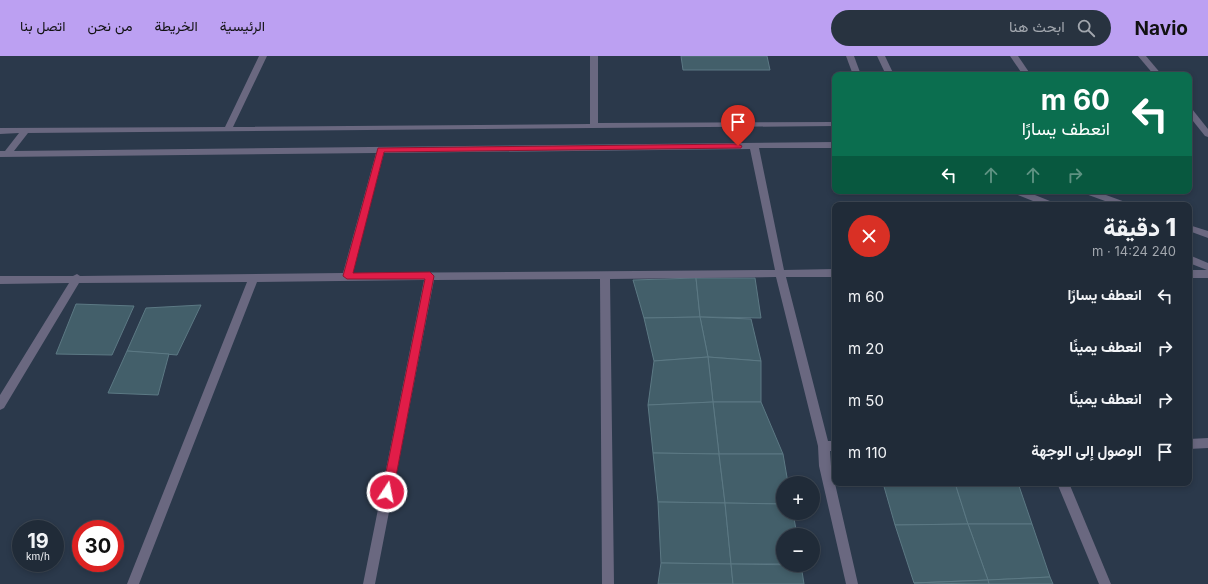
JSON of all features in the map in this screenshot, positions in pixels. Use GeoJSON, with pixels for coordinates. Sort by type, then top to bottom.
{"type":"FeatureCollection","features":[{"type":"Feature","properties":{"kind":"street"},"geometry":{"type":"LineString","coordinates":[[228,129],[263,56]]}},
{"type":"Feature","properties":{"kind":"street"},"geometry":{"type":"LineString","coordinates":[[594,56],[594,126]]}},
{"type":"Feature","properties":{"kind":"street"},"geometry":{"type":"LineString","coordinates":[[850,56],[856,72]]}},
{"type":"Feature","properties":{"kind":"street"},"geometry":{"type":"LineString","coordinates":[[881,56],[889,72]]}},
{"type":"Feature","properties":{"kind":"street"},"geometry":{"type":"LineString","coordinates":[[1014,56],[1024,72]]}},
{"type":"Feature","properties":{"kind":"street"},"geometry":{"type":"LineString","coordinates":[[1142,56],[1155,72]]}},
{"type":"Feature","properties":{"kind":"street"},"geometry":{"type":"LineString","coordinates":[[1192,115],[1208,134]]}},
{"type":"Feature","properties":{"kind":"street"},"geometry":{"type":"LineString","coordinates":[[0,130],[832,124]]}},
{"type":"Feature","properties":{"kind":"street"},"geometry":{"type":"LineString","coordinates":[[4,154],[26,130]]}},
{"type":"Feature","properties":{"kind":"street"},"geometry":{"type":"LineString","coordinates":[[4,154],[832,145]]}},
{"type":"Feature","properties":{"kind":"street"},"geometry":{"type":"LineString","coordinates":[[754,146],[780,273],[830,446],[825,466],[852,584]]}},
{"type":"Feature","properties":{"kind":"street"},"geometry":{"type":"LineString","coordinates":[[347,276],[381,150]]}},
{"type":"Feature","properties":{"kind":"street"},"geometry":{"type":"LineString","coordinates":[[1024,194],[1044,202]]}},
{"type":"Feature","properties":{"kind":"street"},"geometry":{"type":"LineString","coordinates":[[1104,195],[1119,202]]}},
{"type":"Feature","properties":{"kind":"street"},"geometry":{"type":"LineString","coordinates":[[1192,229],[1208,234]]}},
{"type":"Feature","properties":{"kind":"street"},"geometry":{"type":"LineString","coordinates":[[1192,261],[1208,267]]}},
{"type":"Feature","properties":{"kind":"street"},"geometry":{"type":"LineString","coordinates":[[0,280],[77,278],[832,273]]}},
{"type":"Feature","properties":{"kind":"street"},"geometry":{"type":"LineString","coordinates":[[1192,274],[1208,274]]}},
{"type":"Feature","properties":{"kind":"street"},"geometry":{"type":"LineString","coordinates":[[605,275],[608,584]]}},
{"type":"Feature","properties":{"kind":"street"},"geometry":{"type":"LineString","coordinates":[[369,584],[430,276]]}},
{"type":"Feature","properties":{"kind":"street"},"geometry":{"type":"LineString","coordinates":[[134,584],[254,277]]}},
{"type":"Feature","properties":{"kind":"street"},"geometry":{"type":"LineString","coordinates":[[0,405],[77,278]]}},
{"type":"Feature","properties":{"kind":"street"},"geometry":{"type":"LineString","coordinates":[[1192,444],[1208,443]]}},
{"type":"Feature","properties":{"kind":"street"},"geometry":{"type":"LineString","coordinates":[[1064,486],[1105,584]]}},
{"type":"Feature","properties":{"kind":"building"},"geometry":{"type":"Polygon","coordinates":[[[681,56],[767,56],[770,70],[683,70],[681,56]]]}},
{"type":"Feature","properties":{"kind":"building"},"geometry":{"type":"Polygon","coordinates":[[[696,278],[700,317],[644,318],[633,280],[696,278]]]}},
{"type":"Feature","properties":{"kind":"building"},"geometry":{"type":"Polygon","coordinates":[[[696,278],[755,278],[761,318],[700,317],[696,278]]]}},
{"type":"Feature","properties":{"kind":"building"},"geometry":{"type":"Polygon","coordinates":[[[76,304],[134,306],[112,355],[56,354],[76,304]]]}},
{"type":"Feature","properties":{"kind":"building"},"geometry":{"type":"Polygon","coordinates":[[[201,305],[177,355],[127,351],[146,308],[201,305]]]}},
{"type":"Feature","properties":{"kind":"building"},"geometry":{"type":"Polygon","coordinates":[[[700,317],[751,319],[761,361],[708,357],[700,317]]]}},
{"type":"Feature","properties":{"kind":"building"},"geometry":{"type":"Polygon","coordinates":[[[700,317],[708,357],[654,361],[644,318],[700,317]]]}},
{"type":"Feature","properties":{"kind":"building"},"geometry":{"type":"Polygon","coordinates":[[[127,351],[169,354],[158,395],[108,393],[127,351]]]}},
{"type":"Feature","properties":{"kind":"building"},"geometry":{"type":"Polygon","coordinates":[[[708,357],[761,361],[761,402],[713,402],[708,357]]]}},
{"type":"Feature","properties":{"kind":"building"},"geometry":{"type":"Polygon","coordinates":[[[708,357],[713,402],[648,405],[654,361],[708,357]]]}},
{"type":"Feature","properties":{"kind":"building"},"geometry":{"type":"Polygon","coordinates":[[[713,402],[761,402],[783,454],[719,454],[713,402]]]}},
{"type":"Feature","properties":{"kind":"building"},"geometry":{"type":"Polygon","coordinates":[[[713,402],[719,454],[653,453],[648,405],[713,402]]]}},
{"type":"Feature","properties":{"kind":"building"},"geometry":{"type":"Polygon","coordinates":[[[653,453],[719,454],[725,503],[658,502],[653,453]]]}},
{"type":"Feature","properties":{"kind":"building"},"geometry":{"type":"Polygon","coordinates":[[[719,454],[783,454],[787,476],[776,476],[776,504],[725,503],[719,454]]]}},
{"type":"Feature","properties":{"kind":"building"},"geometry":{"type":"Polygon","coordinates":[[[884,486],[956,486],[968,524],[895,525],[884,486]]]}},
{"type":"Feature","properties":{"kind":"building"},"geometry":{"type":"Polygon","coordinates":[[[956,486],[1019,486],[1032,524],[968,524],[956,486]]]}},
{"type":"Feature","properties":{"kind":"building"},"geometry":{"type":"Polygon","coordinates":[[[658,502],[725,503],[731,564],[661,563],[658,502]]]}},
{"type":"Feature","properties":{"kind":"building"},"geometry":{"type":"Polygon","coordinates":[[[725,503],[776,504],[776,520],[794,520],[796,528],[776,528],[776,564],[731,564],[725,503]]]}},
{"type":"Feature","properties":{"kind":"building"},"geometry":{"type":"Polygon","coordinates":[[[968,524],[1032,524],[1050,577],[988,580],[968,524]]]}},
{"type":"Feature","properties":{"kind":"building"},"geometry":{"type":"Polygon","coordinates":[[[968,524],[988,580],[914,583],[895,525],[968,524]]]}},
{"type":"Feature","properties":{"kind":"building"},"geometry":{"type":"Polygon","coordinates":[[[661,563],[731,564],[733,584],[658,584],[661,563]]]}},
{"type":"Feature","properties":{"kind":"building"},"geometry":{"type":"Polygon","coordinates":[[[731,564],[776,565],[776,572],[802,572],[804,584],[733,584],[731,564]]]}},
{"type":"Feature","properties":{"kind":"building"},"geometry":{"type":"Polygon","coordinates":[[[1050,577],[1053,584],[989,584],[988,580],[1050,577]]]}},
{"type":"Feature","properties":{"kind":"building"},"geometry":{"type":"Polygon","coordinates":[[[988,580],[989,584],[914,583],[988,580]]]}},
{"type":"Feature","properties":{"kind":"route"},"geometry":{"type":"LineString","coordinates":[[387,492],[430,276],[347,276],[381,150],[738,146]]}}]}
